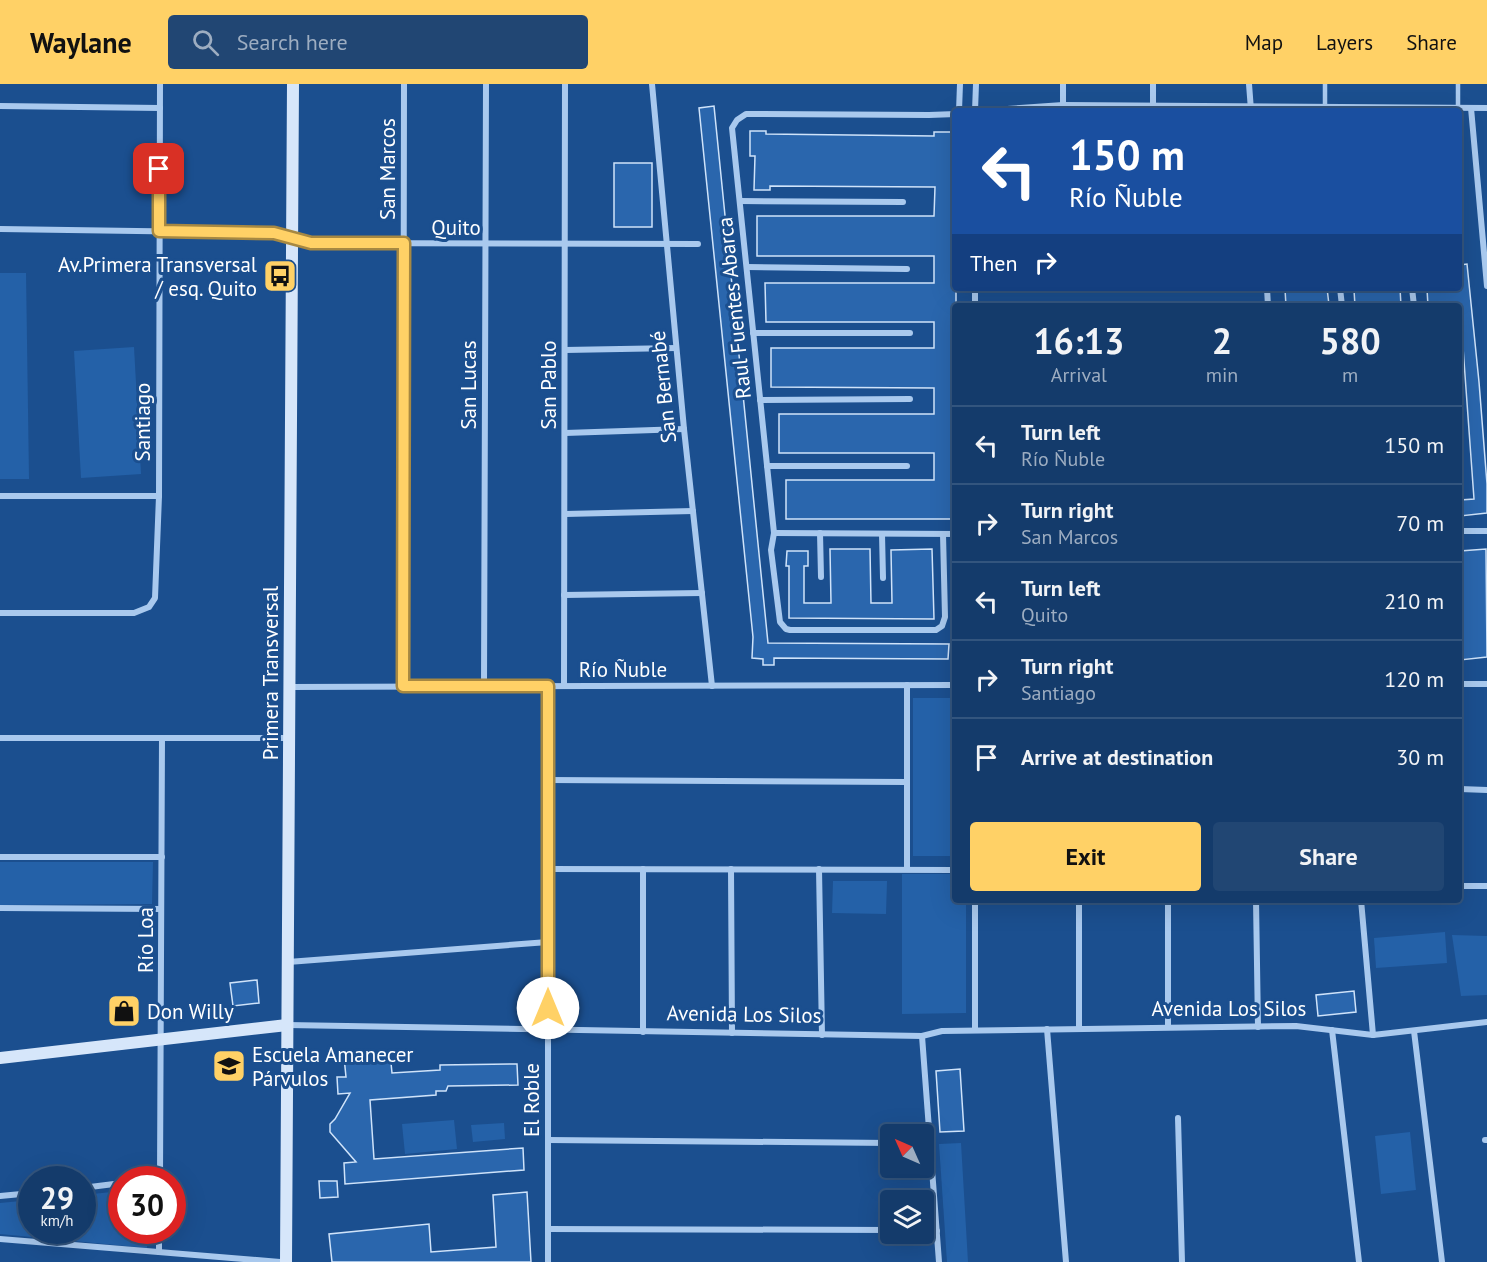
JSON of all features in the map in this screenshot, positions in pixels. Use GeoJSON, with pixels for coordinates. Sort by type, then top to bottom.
{"type":"FeatureCollection","features":[{"type":"Feature","properties":{"kind":"main road","name":"Primera Transversal"},"geometry":{"type":"LineString","coordinates":[[286,1262],[293,84]]}},
{"type":"Feature","properties":{"kind":"main road","name":"Avenida Los Silos"},"geometry":{"type":"LineString","coordinates":[[0,1058],[287,1025]]}},
{"type":"Feature","properties":{"kind":"street","name":"Santiago"},"geometry":{"type":"LineString","coordinates":[[0,613],[134,613],[149,607],[156,592],[159,496],[160,84]]}},
{"type":"Feature","properties":{"kind":"street","name":"San Marcos"},"geometry":{"type":"LineString","coordinates":[[403,686],[404,84]]}},
{"type":"Feature","properties":{"kind":"street","name":"San Lucas"},"geometry":{"type":"LineString","coordinates":[[484,686],[486,84]]}},
{"type":"Feature","properties":{"kind":"street","name":"San Pablo"},"geometry":{"type":"LineString","coordinates":[[564,686],[565,84]]}},
{"type":"Feature","properties":{"kind":"street","name":"San Bernabé"},"geometry":{"type":"LineString","coordinates":[[652,84],[684,429],[712,686]]}},
{"type":"Feature","properties":{"kind":"street"},"geometry":{"type":"LineString","coordinates":[[959,108],[960,84]]}},
{"type":"Feature","properties":{"kind":"street"},"geometry":{"type":"LineString","coordinates":[[976,84],[976,108]]}},
{"type":"Feature","properties":{"kind":"street"},"geometry":{"type":"LineString","coordinates":[[1063,105],[1064,84]]}},
{"type":"Feature","properties":{"kind":"street"},"geometry":{"type":"LineString","coordinates":[[1153,84],[1153,105]]}},
{"type":"Feature","properties":{"kind":"street"},"geometry":{"type":"LineString","coordinates":[[1248,84],[1251,108]]}},
{"type":"Feature","properties":{"kind":"street"},"geometry":{"type":"LineString","coordinates":[[1020,108],[1063,105],[1226,108]]}},
{"type":"Feature","properties":{"kind":"street"},"geometry":{"type":"LineString","coordinates":[[0,106],[160,108]]}},
{"type":"Feature","properties":{"kind":"street"},"geometry":{"type":"LineString","coordinates":[[1458,108],[1487,108]]}},
{"type":"Feature","properties":{"kind":"street"},"geometry":{"type":"LineString","coordinates":[[1471,108],[1487,286]]}},
{"type":"Feature","properties":{"kind":"street","name":"Raul Fuentes Abarca"},"geometry":{"type":"LineString","coordinates":[[943,534],[944,622],[936,630],[790,630],[782,626],[778,618],[771,550],[774,533],[732,128],[737,120],[746,114],[952,114]]}},
{"type":"Feature","properties":{"kind":"street"},"geometry":{"type":"LineString","coordinates":[[740,201],[903,202]]}},
{"type":"Feature","properties":{"kind":"street","name":"Quito"},"geometry":{"type":"LineString","coordinates":[[0,229],[274,233],[311,243],[698,244]]}},
{"type":"Feature","properties":{"kind":"street"},"geometry":{"type":"LineString","coordinates":[[747,267],[908,269]]}},
{"type":"Feature","properties":{"kind":"street"},"geometry":{"type":"LineString","coordinates":[[753,333],[910,333]]}},
{"type":"Feature","properties":{"kind":"street"},"geometry":{"type":"LineString","coordinates":[[565,350],[676,348]]}},
{"type":"Feature","properties":{"kind":"street"},"geometry":{"type":"LineString","coordinates":[[760,400],[910,399]]}},
{"type":"Feature","properties":{"kind":"street"},"geometry":{"type":"LineString","coordinates":[[565,433],[684,429]]}},
{"type":"Feature","properties":{"kind":"street"},"geometry":{"type":"LineString","coordinates":[[767,466],[907,466]]}},
{"type":"Feature","properties":{"kind":"street"},"geometry":{"type":"LineString","coordinates":[[0,496],[159,496]]}},
{"type":"Feature","properties":{"kind":"street"},"geometry":{"type":"LineString","coordinates":[[564,514],[693,511]]}},
{"type":"Feature","properties":{"kind":"street"},"geometry":{"type":"LineString","coordinates":[[1462,531],[1487,531]]}},
{"type":"Feature","properties":{"kind":"street"},"geometry":{"type":"LineString","coordinates":[[774,533],[952,534]]}},
{"type":"Feature","properties":{"kind":"street"},"geometry":{"type":"LineString","coordinates":[[820,533],[821,577]]}},
{"type":"Feature","properties":{"kind":"street"},"geometry":{"type":"LineString","coordinates":[[882,534],[883,578]]}},
{"type":"Feature","properties":{"kind":"street"},"geometry":{"type":"LineString","coordinates":[[564,595],[702,593]]}},
{"type":"Feature","properties":{"kind":"street"},"geometry":{"type":"LineString","coordinates":[[1462,684],[1487,684]]}},
{"type":"Feature","properties":{"kind":"street"},"geometry":{"type":"LineString","coordinates":[[907,685],[907,869]]}},
{"type":"Feature","properties":{"kind":"street","name":"Río Ñuble"},"geometry":{"type":"LineString","coordinates":[[290,687],[952,685]]}},
{"type":"Feature","properties":{"kind":"street","name":"El Roble"},"geometry":{"type":"LineString","coordinates":[[548,686],[548,1262]]}},
{"type":"Feature","properties":{"kind":"street"},"geometry":{"type":"LineString","coordinates":[[0,738],[289,738]]}},
{"type":"Feature","properties":{"kind":"street","name":"Río Loa"},"geometry":{"type":"LineString","coordinates":[[160,1166],[162,738]]}},
{"type":"Feature","properties":{"kind":"street"},"geometry":{"type":"LineString","coordinates":[[548,780],[907,782]]}},
{"type":"Feature","properties":{"kind":"street"},"geometry":{"type":"LineString","coordinates":[[1462,789],[1487,789]]}},
{"type":"Feature","properties":{"kind":"street"},"geometry":{"type":"LineString","coordinates":[[0,857],[162,857]]}},
{"type":"Feature","properties":{"kind":"street"},"geometry":{"type":"LineString","coordinates":[[548,869],[952,870]]}},
{"type":"Feature","properties":{"kind":"street"},"geometry":{"type":"LineString","coordinates":[[643,869],[643,1032]]}},
{"type":"Feature","properties":{"kind":"street"},"geometry":{"type":"LineString","coordinates":[[731,869],[732,1033]]}},
{"type":"Feature","properties":{"kind":"street"},"geometry":{"type":"LineString","coordinates":[[819,869],[822,1035]]}},
{"type":"Feature","properties":{"kind":"street"},"geometry":{"type":"LineString","coordinates":[[1462,886],[1487,886]]}},
{"type":"Feature","properties":{"kind":"street"},"geometry":{"type":"LineString","coordinates":[[975,903],[975,1030]]}},
{"type":"Feature","properties":{"kind":"street"},"geometry":{"type":"LineString","coordinates":[[1079,903],[1079,1028]]}},
{"type":"Feature","properties":{"kind":"street"},"geometry":{"type":"LineString","coordinates":[[1168,903],[1168,1028]]}},
{"type":"Feature","properties":{"kind":"street"},"geometry":{"type":"LineString","coordinates":[[1256,903],[1258,1027]]}},
{"type":"Feature","properties":{"kind":"street"},"geometry":{"type":"LineString","coordinates":[[1361,903],[1373,1035]]}},
{"type":"Feature","properties":{"kind":"street"},"geometry":{"type":"LineString","coordinates":[[0,908],[161,909]]}},
{"type":"Feature","properties":{"kind":"street"},"geometry":{"type":"LineString","coordinates":[[288,962],[548,942]]}},
{"type":"Feature","properties":{"kind":"street","name":"Avenida Los Silos"},"geometry":{"type":"LineString","coordinates":[[287,1025],[922,1036],[942,1031],[975,1030],[1258,1027],[1307,1027],[1373,1035],[1487,1023]]}},
{"type":"Feature","properties":{"kind":"street"},"geometry":{"type":"LineString","coordinates":[[1047,1029],[1066,1262]]}},
{"type":"Feature","properties":{"kind":"street"},"geometry":{"type":"LineString","coordinates":[[1332,1030],[1359,1262]]}},
{"type":"Feature","properties":{"kind":"street"},"geometry":{"type":"LineString","coordinates":[[1414,1031],[1442,1262]]}},
{"type":"Feature","properties":{"kind":"street"},"geometry":{"type":"LineString","coordinates":[[922,1036],[926,1124]]}},
{"type":"Feature","properties":{"kind":"street"},"geometry":{"type":"LineString","coordinates":[[1178,1118],[1182,1262]]}},
{"type":"Feature","properties":{"kind":"street"},"geometry":{"type":"LineString","coordinates":[[548,1140],[880,1143]]}},
{"type":"Feature","properties":{"kind":"street"},"geometry":{"type":"LineString","coordinates":[[931,1178],[939,1262]]}},
{"type":"Feature","properties":{"kind":"street"},"geometry":{"type":"LineString","coordinates":[[0,1196],[18,1194]]}},
{"type":"Feature","properties":{"kind":"street"},"geometry":{"type":"LineString","coordinates":[[548,1229],[880,1230]]}},
{"type":"Feature","properties":{"kind":"street"},"geometry":{"type":"LineString","coordinates":[[0,1239],[280,1262]]}},
{"type":"Feature","properties":{"kind":"street"},"geometry":{"type":"LineString","coordinates":[[159,1244],[159,1252]]}},
{"type":"Feature","properties":{"kind":"lane"},"geometry":{"type":"LineString","coordinates":[[1325,84],[1325,108]]}},
{"type":"Feature","properties":{"kind":"lane"},"geometry":{"type":"LineString","coordinates":[[1458,84],[1458,108]]}},
{"type":"Feature","properties":{"kind":"shaded area"},"geometry":{"type":"Polygon","coordinates":[[[0,273],[26,273],[29,479],[0,479],[0,273]]]}},
{"type":"Feature","properties":{"kind":"shaded area"},"geometry":{"type":"Polygon","coordinates":[[[134,347],[141,474],[81,478],[74,351],[134,347]]]}},
{"type":"Feature","properties":{"kind":"shaded area"},"geometry":{"type":"Polygon","coordinates":[[[951,556],[952,556],[952,668],[951,556]]]}},
{"type":"Feature","properties":{"kind":"shaded area"},"geometry":{"type":"Polygon","coordinates":[[[913,698],[952,698],[952,856],[913,856],[913,698]]]}},
{"type":"Feature","properties":{"kind":"shaded area"},"geometry":{"type":"Polygon","coordinates":[[[0,862],[153,862],[152,904],[0,905],[0,862]]]}},
{"type":"Feature","properties":{"kind":"shaded area"},"geometry":{"type":"Polygon","coordinates":[[[902,874],[952,874],[952,903],[966,903],[966,1013],[902,1014],[902,874]]]}},
{"type":"Feature","properties":{"kind":"shaded area"},"geometry":{"type":"Polygon","coordinates":[[[833,881],[887,881],[886,914],[832,913],[833,881]]]}},
{"type":"Feature","properties":{"kind":"shaded area"},"geometry":{"type":"Polygon","coordinates":[[[1445,932],[1447,963],[1376,968],[1374,938],[1445,932]]]}},
{"type":"Feature","properties":{"kind":"shaded area"},"geometry":{"type":"Polygon","coordinates":[[[1452,935],[1487,936],[1487,995],[1461,996],[1452,935]]]}},
{"type":"Feature","properties":{"kind":"shaded area"},"geometry":{"type":"Polygon","coordinates":[[[454,1120],[457,1149],[405,1154],[402,1124],[454,1120]]]}},
{"type":"Feature","properties":{"kind":"shaded area"},"geometry":{"type":"Polygon","coordinates":[[[504,1123],[505,1139],[473,1142],[471,1125],[504,1123]]]}},
{"type":"Feature","properties":{"kind":"shaded area"},"geometry":{"type":"Polygon","coordinates":[[[1410,1132],[1416,1190],[1381,1194],[1375,1136],[1410,1132]]]}},
{"type":"Feature","properties":{"kind":"shaded area"},"geometry":{"type":"Polygon","coordinates":[[[961,1143],[968,1262],[947,1262],[939,1144],[961,1143]]]}},
{"type":"Feature","properties":{"kind":"shaded area"},"geometry":{"type":"Polygon","coordinates":[[[108,1192],[108,1244],[147,1244],[147,1248],[96,1243],[96,1194],[108,1192]]]}},
{"type":"Feature","properties":{"kind":"shaded area"},"geometry":{"type":"Polygon","coordinates":[[[18,1201],[18,1236],[0,1234],[0,1203],[18,1201]]]}},
{"type":"Feature","properties":{"kind":"building"},"geometry":{"type":"Polygon","coordinates":[[[714,106],[768,643],[949,644],[948,659],[774,658],[774,665],[763,665],[763,659],[752,658],[753,637],[699,108],[714,106]]]}},
{"type":"Feature","properties":{"kind":"building"},"geometry":{"type":"Polygon","coordinates":[[[750,131],[766,131],[766,134],[934,136],[934,132],[952,132],[952,291],[956,291],[956,303],[952,303],[952,519],[786,519],[786,480],[934,480],[934,453],[779,453],[779,414],[934,414],[934,388],[771,387],[771,348],[934,348],[934,322],[766,322],[765,283],[934,283],[934,256],[757,256],[757,216],[934,216],[935,187],[770,186],[770,190],[754,190],[755,156],[750,156],[750,131]]]}},
{"type":"Feature","properties":{"kind":"building"},"geometry":{"type":"Polygon","coordinates":[[[614,163],[652,163],[652,227],[614,227],[614,163]]]}},
{"type":"Feature","properties":{"kind":"building"},"geometry":{"type":"Polygon","coordinates":[[[1467,264],[1479,382],[1487,513],[1462,516],[1462,500],[1474,499],[1462,334],[1462,303],[1428,303],[1427,291],[1462,291],[1462,265],[1467,264]]]}},
{"type":"Feature","properties":{"kind":"building"},"geometry":{"type":"Polygon","coordinates":[[[1285,291],[1327,291],[1329,303],[1286,303],[1285,291]]]}},
{"type":"Feature","properties":{"kind":"building"},"geometry":{"type":"Polygon","coordinates":[[[1354,291],[1400,291],[1401,303],[1355,303],[1354,291]]]}},
{"type":"Feature","properties":{"kind":"building"},"geometry":{"type":"Polygon","coordinates":[[[830,549],[870,549],[871,603],[892,603],[891,550],[932,549],[934,619],[789,618],[787,551],[808,551],[808,566],[804,566],[804,603],[831,603],[830,549]]]}},
{"type":"Feature","properties":{"kind":"building"},"geometry":{"type":"Polygon","coordinates":[[[1486,549],[1487,657],[1462,660],[1462,551],[1486,549]]]}},
{"type":"Feature","properties":{"kind":"building"},"geometry":{"type":"Polygon","coordinates":[[[257,980],[259,1003],[233,1006],[230,983],[257,980]]]}},
{"type":"Feature","properties":{"kind":"building"},"geometry":{"type":"Polygon","coordinates":[[[1354,991],[1356,1012],[1318,1016],[1316,995],[1354,991]]]}},
{"type":"Feature","properties":{"kind":"building","name":"Don Willy"},"geometry":{"type":"Polygon","coordinates":[[[111,1003],[136,1003],[137,1019],[111,1019],[111,1003]]]}},
{"type":"Feature","properties":{"kind":"building"},"geometry":{"type":"Polygon","coordinates":[[[390,1053],[392,1073],[440,1070],[440,1065],[517,1064],[518,1085],[448,1086],[446,1091],[436,1091],[436,1095],[370,1100],[374,1159],[523,1148],[524,1170],[345,1184],[344,1163],[356,1162],[330,1132],[330,1124],[350,1093],[338,1094],[337,1077],[346,1077],[344,1057],[390,1053]]]}},
{"type":"Feature","properties":{"kind":"building"},"geometry":{"type":"Polygon","coordinates":[[[960,1069],[964,1131],[940,1132],[936,1071],[960,1069]]]}},
{"type":"Feature","properties":{"kind":"building"},"geometry":{"type":"Polygon","coordinates":[[[319,1181],[337,1181],[338,1197],[320,1198],[319,1181]]]}},
{"type":"Feature","properties":{"kind":"building"},"geometry":{"type":"Polygon","coordinates":[[[527,1192],[531,1262],[332,1262],[329,1234],[429,1224],[431,1252],[496,1247],[493,1195],[527,1192]]]}},
{"type":"Feature","properties":{"kind":"place","name":"Av.Primera Transversal / esq. Quito"},"geometry":{"type":"Point","coordinates":[280,276]}},
{"type":"Feature","properties":{"kind":"place","name":"Don Willy"},"geometry":{"type":"Point","coordinates":[124,1011]}},
{"type":"Feature","properties":{"kind":"place","name":"Escuela Amanecer Párvulos"},"geometry":{"type":"Point","coordinates":[229,1066]}},
{"type":"Feature","properties":{"kind":"route"},"geometry":{"type":"LineString","coordinates":[[159,169],[159,231],[274,233],[311,243],[404,243],[403,686],[548,686],[548,1008]]}}]}
